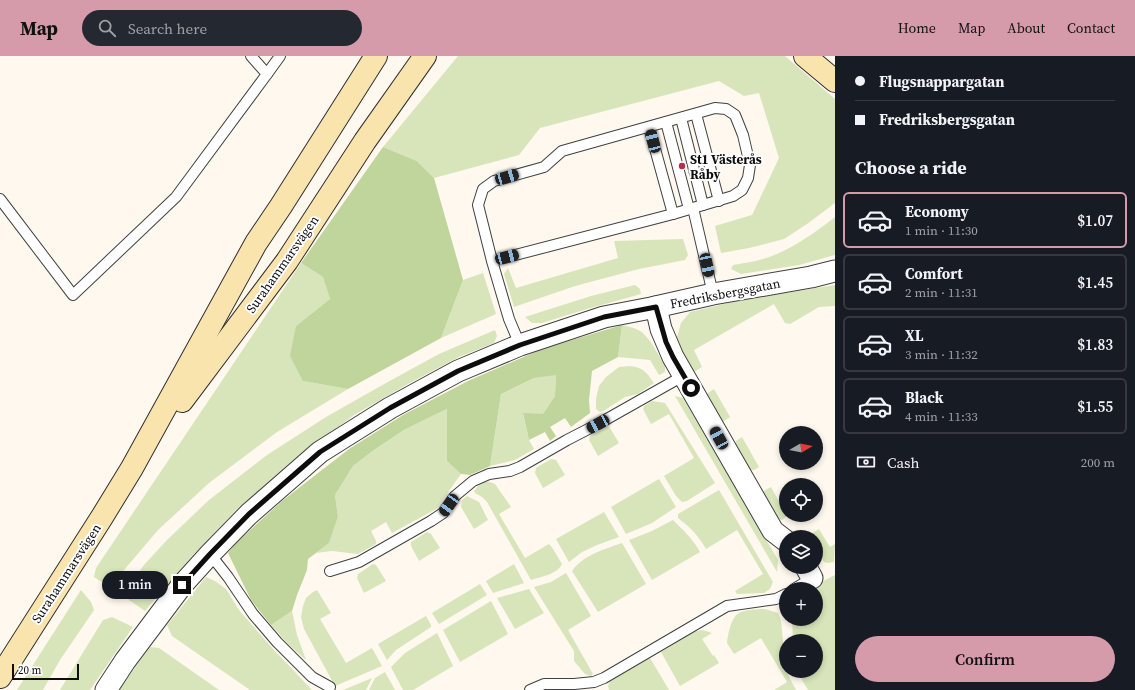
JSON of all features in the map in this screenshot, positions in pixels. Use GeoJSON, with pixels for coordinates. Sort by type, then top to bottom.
{"type":"FeatureCollection","features":[{"type":"Feature","properties":{"kind":"main road","name":"Surahammarsvägen"},"geometry":{"type":"LineString","coordinates":[[0,677],[132,468],[256,243],[376,56]]}},
{"type":"Feature","properties":{"kind":"main road","name":"Surahammarsvägen"},"geometry":{"type":"LineString","coordinates":[[132,468],[287,261],[365,141],[425,56]]}},
{"type":"Feature","properties":{"kind":"main road"},"geometry":{"type":"LineString","coordinates":[[810,58],[835,81]]}},
{"type":"Feature","properties":{"kind":"street","name":"Fredriksbergsgatan"},"geometry":{"type":"LineString","coordinates":[[106,690],[182,585],[249,514],[320,452],[390,408],[458,371],[520,345],[604,317],[713,294],[811,277],[835,271]]}},
{"type":"Feature","properties":{"kind":"street"},"geometry":{"type":"LineString","coordinates":[[656,307],[666,342],[683,376],[773,531],[779,536]]}},
{"type":"Feature","properties":{"kind":"lane"},"geometry":{"type":"LineString","coordinates":[[251,56],[267,74]]}},
{"type":"Feature","properties":{"kind":"lane"},"geometry":{"type":"LineString","coordinates":[[0,199],[73,296],[176,196],[280,56]]}},
{"type":"Feature","properties":{"kind":"lane"},"geometry":{"type":"LineString","coordinates":[[492,261],[703,206],[733,196],[742,190],[748,178],[750,165],[743,135],[735,115],[726,109],[715,108],[562,151],[544,166],[494,181],[483,190],[478,205],[492,261],[509,319],[520,345]]}},
{"type":"Feature","properties":{"kind":"lane"},"geometry":{"type":"LineString","coordinates":[[696,114],[719,201]]}},
{"type":"Feature","properties":{"kind":"lane"},"geometry":{"type":"LineString","coordinates":[[681,118],[703,206]]}},
{"type":"Feature","properties":{"kind":"lane"},"geometry":{"type":"LineString","coordinates":[[666,122],[713,294]]}},
{"type":"Feature","properties":{"kind":"lane"},"geometry":{"type":"LineString","coordinates":[[649,127],[673,214]]}},
{"type":"Feature","properties":{"kind":"lane"},"geometry":{"type":"LineString","coordinates":[[330,571],[360,562],[443,514],[455,496],[473,482],[489,474],[520,467],[683,376]]}},
{"type":"Feature","properties":{"kind":"lane"},"geometry":{"type":"LineString","coordinates":[[210,554],[228,577],[253,614],[276,642],[312,677],[330,687]]}},
{"type":"Feature","properties":{"kind":"lane"},"geometry":{"type":"LineString","coordinates":[[800,582],[807,574]]}},
{"type":"Feature","properties":{"kind":"lane"},"geometry":{"type":"LineString","coordinates":[[530,690],[544,684],[594,682],[604,678],[727,606],[779,598]]}},
{"type":"Feature","properties":{"kind":"green space"},"geometry":{"type":"Polygon","coordinates":[[[458,56],[785,56],[835,99],[835,203],[784,239],[721,253],[715,226],[752,215],[779,158],[759,93],[744,96],[719,81],[540,128],[519,155],[434,178],[417,161],[383,147],[458,56]]]}},
{"type":"Feature","properties":{"kind":"green space"},"geometry":{"type":"Polygon","coordinates":[[[383,147],[417,161],[434,178],[463,280],[441,338],[348,389],[303,381],[290,356],[296,326],[330,299],[323,277],[301,263],[383,147]]]}},
{"type":"Feature","properties":{"kind":"green space"},"geometry":{"type":"Polygon","coordinates":[[[835,217],[835,255],[799,265],[741,274],[731,269],[733,265],[773,256],[792,247],[810,236],[835,217]]]}},
{"type":"Feature","properties":{"kind":"green space"},"geometry":{"type":"Polygon","coordinates":[[[683,239],[688,255],[685,260],[639,269],[575,286],[514,307],[504,274],[508,268],[516,288],[618,258],[614,241],[683,239]]]}},
{"type":"Feature","properties":{"kind":"green space"},"geometry":{"type":"Polygon","coordinates":[[[301,263],[323,277],[330,299],[296,326],[303,381],[348,389],[277,432],[209,483],[158,530],[113,583],[100,581],[94,577],[96,568],[301,263]]]}},
{"type":"Feature","properties":{"kind":"green space"},"geometry":{"type":"Polygon","coordinates":[[[483,273],[496,314],[441,338],[463,280],[483,273]]]}},
{"type":"Feature","properties":{"kind":"green space"},"geometry":{"type":"Polygon","coordinates":[[[635,285],[640,289],[641,294],[542,323],[532,323],[525,317],[591,296],[635,285]]]}},
{"type":"Feature","properties":{"kind":"green space"},"geometry":{"type":"Polygon","coordinates":[[[835,285],[835,306],[819,307],[790,324],[785,323],[774,304],[694,350],[702,367],[694,372],[691,372],[679,350],[677,337],[681,323],[690,312],[741,300],[835,285]]]}},
{"type":"Feature","properties":{"kind":"green space"},"geometry":{"type":"Polygon","coordinates":[[[622,325],[642,332],[650,341],[665,365],[665,372],[659,375],[650,360],[618,357],[622,325]]]}},
{"type":"Feature","properties":{"kind":"green space"},"geometry":{"type":"Polygon","coordinates":[[[622,325],[618,357],[592,371],[589,400],[590,413],[571,427],[565,418],[550,427],[556,436],[550,441],[545,432],[529,440],[523,413],[543,414],[555,396],[556,375],[534,378],[501,394],[490,466],[470,475],[461,474],[447,461],[447,409],[404,430],[353,466],[335,495],[338,517],[329,543],[308,559],[307,570],[292,611],[271,625],[251,600],[228,553],[236,543],[282,501],[349,449],[403,415],[468,381],[542,349],[622,325]]]}},
{"type":"Feature","properties":{"kind":"green space"},"geometry":{"type":"Polygon","coordinates":[[[495,330],[497,336],[494,343],[459,357],[354,415],[292,461],[237,509],[192,556],[145,611],[129,600],[127,591],[129,585],[144,565],[167,540],[209,500],[267,455],[326,417],[386,383],[439,354],[495,330]]]}},
{"type":"Feature","properties":{"kind":"green space"},"geometry":{"type":"Polygon","coordinates":[[[630,366],[644,371],[654,383],[638,394],[625,397],[600,412],[596,409],[596,399],[599,386],[606,377],[619,367],[630,366]]]}},
{"type":"Feature","properties":{"kind":"green space"},"geometry":{"type":"Polygon","coordinates":[[[556,374],[555,396],[543,414],[523,414],[529,440],[534,449],[515,460],[490,466],[501,394],[534,378],[556,374]]]}},
{"type":"Feature","properties":{"kind":"green space"},"geometry":{"type":"Polygon","coordinates":[[[714,389],[730,417],[724,421],[721,421],[705,395],[714,389]]]}},
{"type":"Feature","properties":{"kind":"green space"},"geometry":{"type":"Polygon","coordinates":[[[675,396],[683,398],[778,560],[777,572],[675,396]]]}},
{"type":"Feature","properties":{"kind":"green space"},"geometry":{"type":"Polygon","coordinates":[[[652,401],[665,403],[715,483],[687,501],[682,502],[676,496],[664,476],[694,458],[669,414],[651,424],[643,409],[644,406],[652,401]]]}},
{"type":"Feature","properties":{"kind":"green space"},"geometry":{"type":"Polygon","coordinates":[[[447,409],[447,461],[461,474],[436,509],[392,533],[386,522],[371,531],[376,544],[358,554],[332,551],[316,553],[329,543],[338,517],[335,495],[353,466],[404,430],[447,409]]]}},
{"type":"Feature","properties":{"kind":"green space"},"geometry":{"type":"Polygon","coordinates":[[[608,427],[619,443],[598,456],[589,440],[590,436],[608,427]]]}},
{"type":"Feature","properties":{"kind":"green space"},"geometry":{"type":"Polygon","coordinates":[[[742,437],[759,467],[754,470],[750,470],[735,446],[736,441],[742,437]]]}},
{"type":"Feature","properties":{"kind":"green space"},"geometry":{"type":"Polygon","coordinates":[[[551,459],[556,460],[565,475],[543,488],[535,473],[536,468],[551,459]]]}},
{"type":"Feature","properties":{"kind":"green space"},"geometry":{"type":"Polygon","coordinates":[[[659,479],[676,507],[652,523],[626,534],[611,507],[659,479]]]}},
{"type":"Feature","properties":{"kind":"green space"},"geometry":{"type":"Polygon","coordinates":[[[485,482],[495,484],[511,507],[499,514],[525,558],[549,544],[562,564],[557,570],[548,575],[531,580],[487,502],[474,491],[479,485],[485,482]]]}},
{"type":"Feature","properties":{"kind":"green space"},"geometry":{"type":"Polygon","coordinates":[[[771,487],[779,502],[779,519],[778,519],[762,492],[771,487]]]}},
{"type":"Feature","properties":{"kind":"green space"},"geometry":{"type":"Polygon","coordinates":[[[719,490],[773,582],[770,589],[764,593],[737,594],[735,591],[763,574],[737,530],[706,549],[694,532],[678,518],[678,514],[719,490]]]}},
{"type":"Feature","properties":{"kind":"green space"},"geometry":{"type":"Polygon","coordinates":[[[467,496],[479,502],[488,520],[474,529],[461,507],[462,500],[467,496]]]}},
{"type":"Feature","properties":{"kind":"green space"},"geometry":{"type":"Polygon","coordinates":[[[604,512],[619,537],[582,552],[569,562],[556,539],[604,512]]]}},
{"type":"Feature","properties":{"kind":"green space"},"geometry":{"type":"Polygon","coordinates":[[[673,520],[691,539],[700,552],[652,580],[629,540],[652,531],[673,520]]]}},
{"type":"Feature","properties":{"kind":"green space"},"geometry":{"type":"Polygon","coordinates":[[[427,532],[431,534],[440,548],[419,561],[411,546],[411,542],[427,532]]]}},
{"type":"Feature","properties":{"kind":"green space"},"geometry":{"type":"Polygon","coordinates":[[[823,536],[830,547],[835,544],[834,562],[824,562],[823,536]]]}},
{"type":"Feature","properties":{"kind":"green space"},"geometry":{"type":"Polygon","coordinates":[[[622,543],[646,584],[598,612],[572,571],[577,565],[588,557],[622,543]]]}},
{"type":"Feature","properties":{"kind":"green space"},"geometry":{"type":"Polygon","coordinates":[[[373,564],[376,565],[386,581],[364,593],[357,578],[358,574],[373,564]]]}},
{"type":"Feature","properties":{"kind":"green space"},"geometry":{"type":"Polygon","coordinates":[[[514,564],[524,583],[493,593],[486,581],[514,564]]]}},
{"type":"Feature","properties":{"kind":"green space"},"geometry":{"type":"Polygon","coordinates":[[[566,573],[591,616],[568,630],[593,674],[591,676],[585,674],[574,661],[574,651],[534,587],[551,582],[566,573]]]}},
{"type":"Feature","properties":{"kind":"green space"},"geometry":{"type":"Polygon","coordinates":[[[835,575],[835,690],[808,690],[801,678],[823,678],[823,634],[793,634],[792,626],[823,626],[823,582],[822,582],[835,575]]]}},
{"type":"Feature","properties":{"kind":"green space"},"geometry":{"type":"Polygon","coordinates":[[[206,577],[215,581],[226,589],[239,610],[312,690],[250,690],[172,636],[167,625],[206,577]]]}},
{"type":"Feature","properties":{"kind":"green space"},"geometry":{"type":"Polygon","coordinates":[[[480,584],[487,595],[439,624],[432,613],[480,584]]]}},
{"type":"Feature","properties":{"kind":"green space"},"geometry":{"type":"Polygon","coordinates":[[[529,589],[544,613],[515,629],[497,598],[529,589]]]}},
{"type":"Feature","properties":{"kind":"green space"},"geometry":{"type":"Polygon","coordinates":[[[81,590],[91,602],[94,610],[60,660],[43,690],[17,690],[81,590]]]}},
{"type":"Feature","properties":{"kind":"green space"},"geometry":{"type":"Polygon","coordinates":[[[317,590],[331,613],[320,619],[346,663],[372,648],[382,666],[335,686],[304,629],[301,617],[306,598],[317,590]]]}},
{"type":"Feature","properties":{"kind":"green space"},"geometry":{"type":"Polygon","coordinates":[[[491,601],[508,634],[460,662],[443,630],[491,601]]]}},
{"type":"Feature","properties":{"kind":"green space"},"geometry":{"type":"Polygon","coordinates":[[[765,609],[778,613],[779,626],[782,626],[782,634],[779,634],[779,668],[761,638],[734,654],[727,643],[730,626],[736,615],[744,611],[765,609]]]}},
{"type":"Feature","properties":{"kind":"green space"},"geometry":{"type":"Polygon","coordinates":[[[292,611],[297,635],[306,660],[288,644],[271,625],[292,611]]]}},
{"type":"Feature","properties":{"kind":"green space"},"geometry":{"type":"Polygon","coordinates":[[[426,616],[431,627],[396,650],[387,660],[378,644],[426,616]]]}},
{"type":"Feature","properties":{"kind":"green space"},"geometry":{"type":"Polygon","coordinates":[[[112,617],[133,627],[90,690],[60,690],[103,620],[112,617]]]}},
{"type":"Feature","properties":{"kind":"green space"},"geometry":{"type":"Polygon","coordinates":[[[702,630],[712,633],[702,639],[719,663],[680,686],[661,652],[694,632],[702,630]]]}},
{"type":"Feature","properties":{"kind":"green space"},"geometry":{"type":"Polygon","coordinates":[[[437,633],[453,666],[413,690],[403,690],[391,667],[405,653],[437,633]]]}},
{"type":"Feature","properties":{"kind":"green space"},"geometry":{"type":"Polygon","coordinates":[[[150,647],[159,648],[219,690],[119,690],[150,647]]]}},
{"type":"Feature","properties":{"kind":"green space"},"geometry":{"type":"Polygon","coordinates":[[[650,658],[669,690],[609,690],[608,686],[610,681],[650,658]]]}},
{"type":"Feature","properties":{"kind":"green space"},"geometry":{"type":"Polygon","coordinates":[[[385,672],[395,690],[369,690],[375,678],[385,672]]]}},
{"type":"Feature","properties":{"kind":"green space"},"geometry":{"type":"Polygon","coordinates":[[[372,678],[366,690],[343,690],[372,678]]]}},
{"type":"Feature","properties":{"kind":"green space"},"geometry":{"type":"Polygon","coordinates":[[[785,678],[790,678],[796,690],[774,690],[787,682],[785,678]]]}},
{"type":"Feature","properties":{"kind":"place","name":"St1 Västerås Råby"},"geometry":{"type":"Point","coordinates":[682,166]}},
{"type":"Feature","properties":{"kind":"route"},"geometry":{"type":"LineString","coordinates":[[182,585],[249,514],[320,452],[390,408],[458,371],[520,345],[604,317],[656,307],[661,329],[666,342],[691,388]]}}]}
